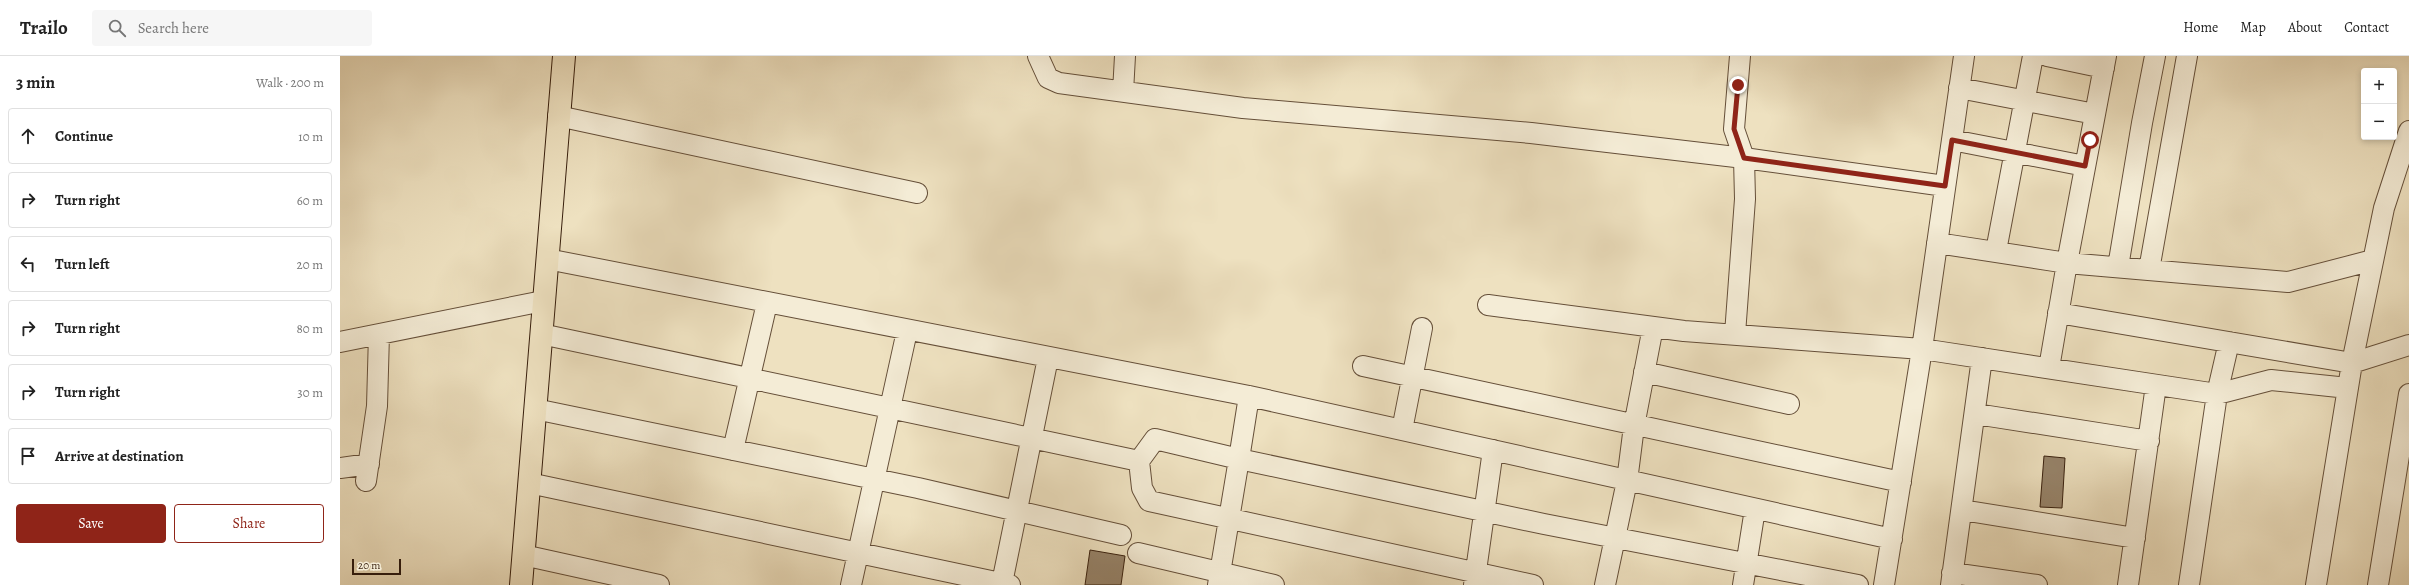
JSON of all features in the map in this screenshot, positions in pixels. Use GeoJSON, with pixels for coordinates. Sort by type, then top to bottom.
{"type":"FeatureCollection","features":[{"type":"Feature","properties":{"kind":"main road"},"geometry":{"type":"LineString","coordinates":[[521,585],[564,56]]}},
{"type":"Feature","properties":{"kind":"street"},"geometry":{"type":"LineString","coordinates":[[1038,56],[1048,78],[1059,83],[1250,108],[1531,133],[1744,158],[1945,186]]}},
{"type":"Feature","properties":{"kind":"street"},"geometry":{"type":"LineString","coordinates":[[1122,92],[1125,56]]}},
{"type":"Feature","properties":{"kind":"street"},"geometry":{"type":"LineString","coordinates":[[1735,334],[1745,199],[1744,158],[1734,129],[1740,56]]}},
{"type":"Feature","properties":{"kind":"street"},"geometry":{"type":"LineString","coordinates":[[1884,585],[1922,349],[1964,56]]}},
{"type":"Feature","properties":{"kind":"street"},"geometry":{"type":"LineString","coordinates":[[1996,251],[2033,56]]}},
{"type":"Feature","properties":{"kind":"street"},"geometry":{"type":"LineString","coordinates":[[2047,56],[2105,62],[2066,263],[2049,368]]}},
{"type":"Feature","properties":{"kind":"street"},"geometry":{"type":"LineString","coordinates":[[2118,267],[2142,123],[2155,56]]}},
{"type":"Feature","properties":{"kind":"street"},"geometry":{"type":"LineString","coordinates":[[2149,270],[2187,56]]}},
{"type":"Feature","properties":{"kind":"street"},"geometry":{"type":"LineString","coordinates":[[1959,88],[2094,114]]}},
{"type":"Feature","properties":{"kind":"street"},"geometry":{"type":"LineString","coordinates":[[558,116],[917,193]]}},
{"type":"Feature","properties":{"kind":"street"},"geometry":{"type":"LineString","coordinates":[[2316,585],[2352,362],[2384,208],[2408,128]]}},
{"type":"Feature","properties":{"kind":"street"},"geometry":{"type":"LineString","coordinates":[[1952,140],[2085,166]]}},
{"type":"Feature","properties":{"kind":"street"},"geometry":{"type":"LineString","coordinates":[[1937,243],[2066,263],[2288,282],[2373,260]]}},
{"type":"Feature","properties":{"kind":"street"},"geometry":{"type":"LineString","coordinates":[[547,259],[768,304],[1250,396],[1755,510],[1892,539]]}},
{"type":"Feature","properties":{"kind":"street"},"geometry":{"type":"LineString","coordinates":[[340,342],[543,301]]}},
{"type":"Feature","properties":{"kind":"street"},"geometry":{"type":"LineString","coordinates":[[733,450],[768,304]]}},
{"type":"Feature","properties":{"kind":"street"},"geometry":{"type":"LineString","coordinates":[[1488,305],[1653,327],[1922,349],[2156,386],[2217,394],[2271,380],[2348,388]]}},
{"type":"Feature","properties":{"kind":"street"},"geometry":{"type":"LineString","coordinates":[[2058,313],[2352,362],[2409,345]]}},
{"type":"Feature","properties":{"kind":"street"},"geometry":{"type":"LineString","coordinates":[[1606,585],[1627,481],[1634,426],[1653,327]]}},
{"type":"Feature","properties":{"kind":"street"},"geometry":{"type":"LineString","coordinates":[[1402,430],[1422,328]]}},
{"type":"Feature","properties":{"kind":"street"},"geometry":{"type":"LineString","coordinates":[[851,585],[907,331]]}},
{"type":"Feature","properties":{"kind":"street"},"geometry":{"type":"LineString","coordinates":[[340,468],[368,472],[377,406],[379,334]]}},
{"type":"Feature","properties":{"kind":"street"},"geometry":{"type":"LineString","coordinates":[[541,334],[1139,461]]}},
{"type":"Feature","properties":{"kind":"street"},"geometry":{"type":"LineString","coordinates":[[2189,585],[2217,394],[2229,342]]}},
{"type":"Feature","properties":{"kind":"street"},"geometry":{"type":"LineString","coordinates":[[529,483],[1006,584],[1016,510],[1048,358]]}},
{"type":"Feature","properties":{"kind":"street"},"geometry":{"type":"LineString","coordinates":[[1982,358],[1976,414],[1952,579],[2037,585]]}},
{"type":"Feature","properties":{"kind":"street"},"geometry":{"type":"LineString","coordinates":[[1363,366],[1634,426],[1901,482]]}},
{"type":"Feature","properties":{"kind":"street"},"geometry":{"type":"LineString","coordinates":[[1644,372],[1789,404]]}},
{"type":"Feature","properties":{"kind":"street"},"geometry":{"type":"LineString","coordinates":[[2128,585],[2156,386]]}},
{"type":"Feature","properties":{"kind":"street"},"geometry":{"type":"LineString","coordinates":[[2378,585],[2405,448],[2409,394]]}},
{"type":"Feature","properties":{"kind":"street"},"geometry":{"type":"LineString","coordinates":[[1219,579],[1250,396]]}},
{"type":"Feature","properties":{"kind":"street"},"geometry":{"type":"LineString","coordinates":[[535,409],[874,479],[1121,535]]}},
{"type":"Feature","properties":{"kind":"street"},"geometry":{"type":"LineString","coordinates":[[1976,414],[2149,441]]}},
{"type":"Feature","properties":{"kind":"street"},"geometry":{"type":"LineString","coordinates":[[1533,585],[1474,579],[1229,519],[1149,502],[1142,488],[1139,461],[1155,439],[1239,459],[1484,511],[1858,585]]}},
{"type":"Feature","properties":{"kind":"street"},"geometry":{"type":"LineString","coordinates":[[1474,579],[1493,450]]}},
{"type":"Feature","properties":{"kind":"street"},"geometry":{"type":"LineString","coordinates":[[1743,585],[1755,510]]}},
{"type":"Feature","properties":{"kind":"street"},"geometry":{"type":"LineString","coordinates":[[1962,510],[2135,538]]}},
{"type":"Feature","properties":{"kind":"street"},"geometry":{"type":"LineString","coordinates":[[1138,553],[1219,579],[1274,585]]}},
{"type":"Feature","properties":{"kind":"street"},"geometry":{"type":"LineString","coordinates":[[523,555],[659,585]]}},
{"type":"Feature","properties":{"kind":"building"},"geometry":{"type":"Polygon","coordinates":[[[2044,456],[2065,458],[2062,508],[2040,507],[2044,456]]]}},
{"type":"Feature","properties":{"kind":"building"},"geometry":{"type":"Polygon","coordinates":[[[1090,550],[1125,556],[1121,585],[1085,585],[1090,550]]]}},
{"type":"Feature","properties":{"kind":"route"},"geometry":{"type":"LineString","coordinates":[[1738,85],[1734,129],[1744,158],[1945,186],[1952,140],[2085,166],[2090,140]]}}]}
